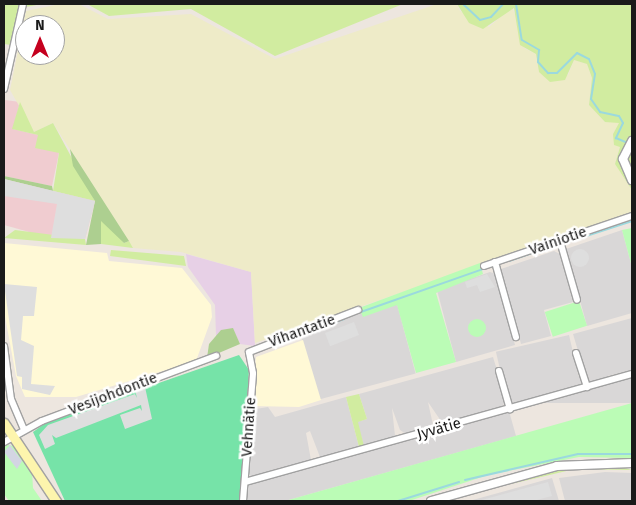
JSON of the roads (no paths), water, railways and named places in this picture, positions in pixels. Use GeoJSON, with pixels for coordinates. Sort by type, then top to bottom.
{"type":"FeatureCollection","features":[{"type":"Feature","properties":{"kind":"main road"},"geometry":{"type":"LineString","coordinates":[[4,423],[56,501]]}},
{"type":"Feature","properties":{"kind":"street"},"geometry":{"type":"LineString","coordinates":[[4,89],[23,4]]}},
{"type":"Feature","properties":{"kind":"street"},"geometry":{"type":"LineString","coordinates":[[630,144],[623,159],[632,180]]}},
{"type":"Feature","properties":{"kind":"street","name":"Vainiotie"},"geometry":{"type":"LineString","coordinates":[[484,266],[632,216]]}},
{"type":"Feature","properties":{"kind":"street"},"geometry":{"type":"LineString","coordinates":[[560,241],[577,300]]}},
{"type":"Feature","properties":{"kind":"street"},"geometry":{"type":"LineString","coordinates":[[495,262],[516,337]]}},
{"type":"Feature","properties":{"kind":"street","name":"Vihantatie"},"geometry":{"type":"LineString","coordinates":[[248,354],[358,310]]}},
{"type":"Feature","properties":{"kind":"street"},"geometry":{"type":"LineString","coordinates":[[4,346],[11,399],[24,429]]}},
{"type":"Feature","properties":{"kind":"street"},"geometry":{"type":"LineString","coordinates":[[576,353],[586,387]]}},
{"type":"Feature","properties":{"kind":"street","name":"Vehnätie"},"geometry":{"type":"LineString","coordinates":[[243,501],[253,373],[248,354]]}},
{"type":"Feature","properties":{"kind":"street","name":"Vesijohdontie"},"geometry":{"type":"LineString","coordinates":[[4,442],[24,429],[216,356]]}},
{"type":"Feature","properties":{"kind":"street"},"geometry":{"type":"LineString","coordinates":[[499,371],[510,409]]}},
{"type":"Feature","properties":{"kind":"street","name":"Jyvätie"},"geometry":{"type":"LineString","coordinates":[[245,482],[632,374]]}},
{"type":"Feature","properties":{"kind":"street"},"geometry":{"type":"LineString","coordinates":[[431,501],[557,466],[632,463]]}},
{"type":"Feature","properties":{"kind":"waterway"},"geometry":{"type":"LineString","coordinates":[[463,4],[480,20],[491,17],[503,4]]}},
{"type":"Feature","properties":{"kind":"waterway"},"geometry":{"type":"LineString","coordinates":[[516,4],[522,40],[539,50],[538,62],[548,73],[557,73],[577,53],[589,59],[595,74],[591,99],[600,112],[619,116],[623,123],[616,138],[628,143]]}},
{"type":"Feature","properties":{"kind":"waterway"},"geometry":{"type":"LineString","coordinates":[[577,239],[632,221]]}},
{"type":"Feature","properties":{"kind":"waterway"},"geometry":{"type":"LineString","coordinates":[[568,242],[573,240]]}},
{"type":"Feature","properties":{"kind":"waterway"},"geometry":{"type":"LineString","coordinates":[[545,249],[554,246]]}},
{"type":"Feature","properties":{"kind":"waterway"},"geometry":{"type":"LineString","coordinates":[[509,261],[538,251]]}},
{"type":"Feature","properties":{"kind":"waterway"},"geometry":{"type":"LineString","coordinates":[[358,313],[483,269]]}},
{"type":"Feature","properties":{"kind":"waterway"},"geometry":{"type":"LineString","coordinates":[[327,325],[344,319]]}},
{"type":"Feature","properties":{"kind":"waterway"},"geometry":{"type":"LineString","coordinates":[[465,480],[578,454],[632,454]]}},
{"type":"Feature","properties":{"kind":"waterway"},"geometry":{"type":"LineString","coordinates":[[398,501],[459,482]]}}]}
